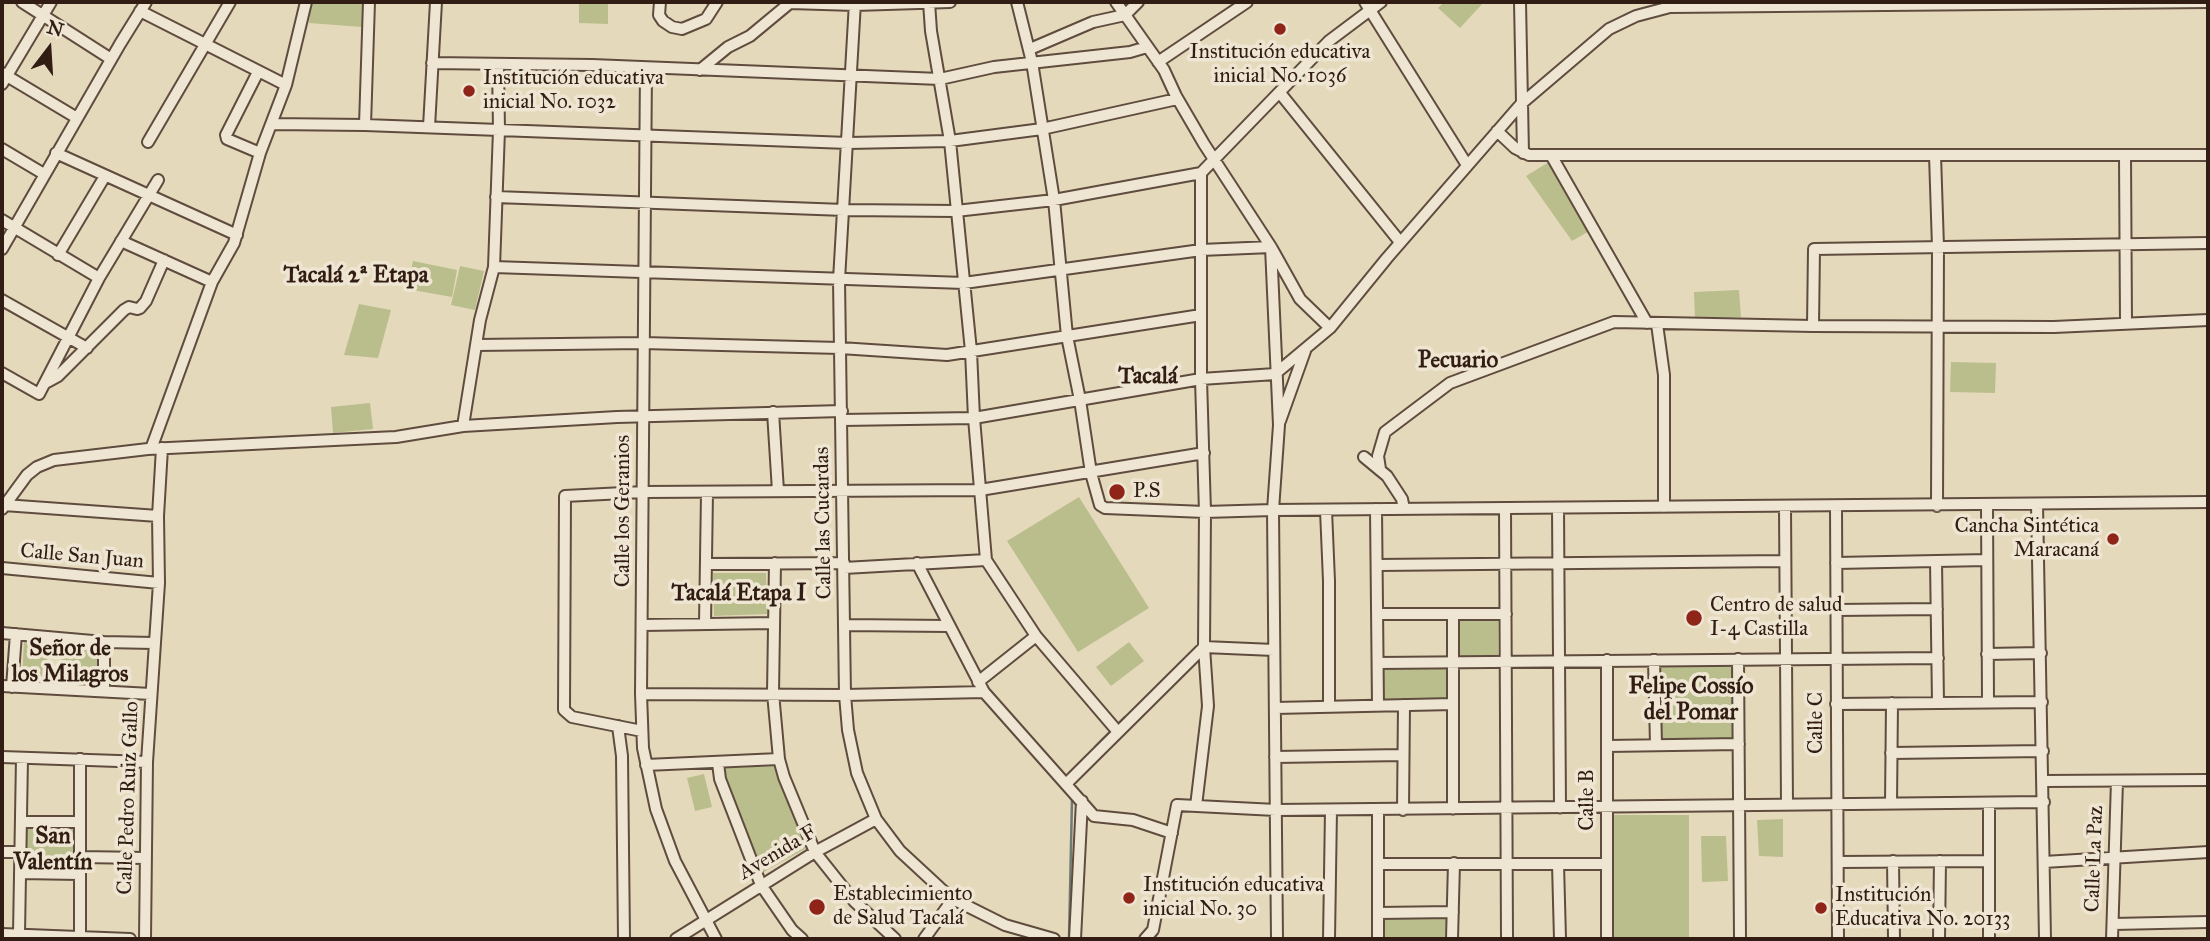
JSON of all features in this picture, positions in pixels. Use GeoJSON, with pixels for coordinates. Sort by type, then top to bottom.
{"type":"FeatureCollection","features":[{"type":"Feature","properties":{"kind":"street"},"geometry":{"type":"LineString","coordinates":[[22,2],[111,59]]}},
{"type":"Feature","properties":{"kind":"street"},"geometry":{"type":"LineString","coordinates":[[51,2],[3,78],[77,118]]}},
{"type":"Feature","properties":{"kind":"street"},"geometry":{"type":"LineString","coordinates":[[148,142],[230,2]]}},
{"type":"Feature","properties":{"kind":"street","name":"Calle Pedro Ruiz Gallo"},"geometry":{"type":"LineString","coordinates":[[145,939],[147,762],[159,583],[157,449],[212,282],[237,234],[260,153],[286,85],[306,2]]}},
{"type":"Feature","properties":{"kind":"street"},"geometry":{"type":"LineString","coordinates":[[365,125],[369,2]]}},
{"type":"Feature","properties":{"kind":"street"},"geometry":{"type":"LineString","coordinates":[[429,127],[436,2]]}},
{"type":"Feature","properties":{"kind":"street"},"geometry":{"type":"LineString","coordinates":[[660,2],[663,21],[682,29],[706,19],[717,2]]}},
{"type":"Feature","properties":{"kind":"street"},"geometry":{"type":"LineString","coordinates":[[700,70],[728,47],[750,36],[790,2],[950,2]]}},
{"type":"Feature","properties":{"kind":"street"},"geometry":{"type":"LineString","coordinates":[[1017,2],[1030,49],[1054,200],[1067,336],[1091,473],[1100,505],[1105,508],[1205,512],[2208,502]]}},
{"type":"Feature","properties":{"kind":"street"},"geometry":{"type":"LineString","coordinates":[[1116,2],[1158,62],[1177,99],[1271,247],[1300,299],[1330,328]]}},
{"type":"Feature","properties":{"kind":"street"},"geometry":{"type":"LineString","coordinates":[[1030,49],[1093,22],[1125,15],[1138,2]]}},
{"type":"Feature","properties":{"kind":"street"},"geometry":{"type":"LineString","coordinates":[[1158,62],[1247,2]]}},
{"type":"Feature","properties":{"kind":"street"},"geometry":{"type":"LineString","coordinates":[[496,197],[643,204],[956,211],[1054,200],[1201,173],[1329,41],[1368,6],[1381,2]]}},
{"type":"Feature","properties":{"kind":"street"},"geometry":{"type":"LineString","coordinates":[[1520,2],[1523,153]]}},
{"type":"Feature","properties":{"kind":"street"},"geometry":{"type":"LineString","coordinates":[[3,507],[27,475],[37,467],[54,460],[157,449],[396,437],[463,426],[773,412],[974,418],[1201,379],[1275,374],[1330,328],[1400,242],[1521,104],[1609,29],[1636,16],[1670,5],[2208,2]]}},
{"type":"Feature","properties":{"kind":"street","name":"Calle las Cucardas"},"geometry":{"type":"LineString","coordinates":[[855,3],[839,281],[845,695],[848,730],[857,773],[876,819],[901,851],[953,898],[1005,925],[1054,939]]}},
{"type":"Feature","properties":{"kind":"street"},"geometry":{"type":"LineString","coordinates":[[929,3],[950,141],[971,351],[985,560],[1036,636],[1118,732]]}},
{"type":"Feature","properties":{"kind":"street"},"geometry":{"type":"LineString","coordinates":[[2,249],[143,5],[205,45],[286,85]]}},
{"type":"Feature","properties":{"kind":"street"},"geometry":{"type":"LineString","coordinates":[[1368,6],[1467,165]]}},
{"type":"Feature","properties":{"kind":"street"},"geometry":{"type":"LineString","coordinates":[[432,63],[940,79],[1032,61],[1116,54],[1147,47]]}},
{"type":"Feature","properties":{"kind":"street"},"geometry":{"type":"LineString","coordinates":[[463,426],[476,345],[494,267],[499,130],[498,64]]}},
{"type":"Feature","properties":{"kind":"street","name":"Calle los Geranios"},"geometry":{"type":"LineString","coordinates":[[646,68],[643,204],[643,625],[640,694],[642,732],[656,809],[703,921],[716,939]]}},
{"type":"Feature","properties":{"kind":"street"},"geometry":{"type":"LineString","coordinates":[[258,72],[226,135],[227,139],[260,153]]}},
{"type":"Feature","properties":{"kind":"street"},"geometry":{"type":"LineString","coordinates":[[1280,93],[1400,242]]}},
{"type":"Feature","properties":{"kind":"street"},"geometry":{"type":"LineString","coordinates":[[272,124],[429,127],[848,143],[950,141],[1042,129],[1177,99]]}},
{"type":"Feature","properties":{"kind":"street"},"geometry":{"type":"LineString","coordinates":[[1497,131],[1523,153],[1551,155],[2208,155]]}},
{"type":"Feature","properties":{"kind":"street"},"geometry":{"type":"LineString","coordinates":[[2,149],[44,174]]}},
{"type":"Feature","properties":{"kind":"street"},"geometry":{"type":"LineString","coordinates":[[56,153],[237,234]]}},
{"type":"Feature","properties":{"kind":"street"},"geometry":{"type":"LineString","coordinates":[[1551,155],[1652,324],[1664,376],[1664,508]]}},
{"type":"Feature","properties":{"kind":"street"},"geometry":{"type":"LineString","coordinates":[[1935,155],[1938,247],[1937,506]]}},
{"type":"Feature","properties":{"kind":"street"},"geometry":{"type":"LineString","coordinates":[[2125,155],[2126,324]]}},
{"type":"Feature","properties":{"kind":"street"},"geometry":{"type":"LineString","coordinates":[[1196,806],[1208,706],[1204,647],[1201,173]]}},
{"type":"Feature","properties":{"kind":"street"},"geometry":{"type":"LineString","coordinates":[[58,255],[105,176]]}},
{"type":"Feature","properties":{"kind":"street"},"geometry":{"type":"LineString","coordinates":[[2,373],[39,394],[99,278],[158,180]]}},
{"type":"Feature","properties":{"kind":"street"},"geometry":{"type":"LineString","coordinates":[[2,220],[99,278]]}},
{"type":"Feature","properties":{"kind":"street"},"geometry":{"type":"LineString","coordinates":[[121,240],[212,282]]}},
{"type":"Feature","properties":{"kind":"street"},"geometry":{"type":"LineString","coordinates":[[1813,326],[1814,249],[2208,243]]}},
{"type":"Feature","properties":{"kind":"street"},"geometry":{"type":"LineString","coordinates":[[494,267],[839,281],[964,283],[1201,250],[1271,247]]}},
{"type":"Feature","properties":{"kind":"street"},"geometry":{"type":"LineString","coordinates":[[1271,247],[1279,425],[1273,510],[1277,939]]}},
{"type":"Feature","properties":{"kind":"street"},"geometry":{"type":"LineString","coordinates":[[44,384],[58,376],[124,310],[129,307],[137,309],[146,302],[164,260]]}},
{"type":"Feature","properties":{"kind":"street"},"geometry":{"type":"LineString","coordinates":[[2,300],[87,348]]}},
{"type":"Feature","properties":{"kind":"street"},"geometry":{"type":"LineString","coordinates":[[476,345],[643,343],[840,348],[947,355],[1201,315]]}},
{"type":"Feature","properties":{"kind":"street"},"geometry":{"type":"LineString","coordinates":[[1380,469],[1378,456],[1385,432],[1450,383],[1614,322],[2054,327],[2208,320]]}},
{"type":"Feature","properties":{"kind":"street"},"geometry":{"type":"LineString","coordinates":[[1279,425],[1305,351]]}},
{"type":"Feature","properties":{"kind":"street"},"geometry":{"type":"LineString","coordinates":[[773,412],[778,491]]}},
{"type":"Feature","properties":{"kind":"street"},"geometry":{"type":"LineString","coordinates":[[642,732],[572,717],[564,710],[565,496],[643,492],[980,490],[1204,453]]}},
{"type":"Feature","properties":{"kind":"street"},"geometry":{"type":"LineString","coordinates":[[1364,457],[1380,469],[1400,495],[1404,509]]}},
{"type":"Feature","properties":{"kind":"street"},"geometry":{"type":"LineString","coordinates":[[705,624],[707,493]]}},
{"type":"Feature","properties":{"kind":"street"},"geometry":{"type":"LineString","coordinates":[[2037,504],[2045,939]]}},
{"type":"Feature","properties":{"kind":"street"},"geometry":{"type":"LineString","coordinates":[[1987,505],[1988,702]]}},
{"type":"Feature","properties":{"kind":"street","name":"Calle C"},"geometry":{"type":"LineString","coordinates":[[1836,506],[1839,939]]}},
{"type":"Feature","properties":{"kind":"street"},"geometry":{"type":"LineString","coordinates":[[3,507],[158,516]]}},
{"type":"Feature","properties":{"kind":"street"},"geometry":{"type":"LineString","coordinates":[[1784,507],[1787,805]]}},
{"type":"Feature","properties":{"kind":"street"},"geometry":{"type":"LineString","coordinates":[[1558,508],[1560,808]]}},
{"type":"Feature","properties":{"kind":"street"},"geometry":{"type":"LineString","coordinates":[[1376,509],[1378,706]]}},
{"type":"Feature","properties":{"kind":"street"},"geometry":{"type":"LineString","coordinates":[[1505,509],[1507,939]]}},
{"type":"Feature","properties":{"kind":"street"},"geometry":{"type":"LineString","coordinates":[[1326,510],[1329,581],[1328,707]]}},
{"type":"Feature","properties":{"kind":"street"},"geometry":{"type":"LineString","coordinates":[[706,564],[844,565],[985,560]]}},
{"type":"Feature","properties":{"kind":"street"},"geometry":{"type":"LineString","coordinates":[[1836,563],[1987,560]]}},
{"type":"Feature","properties":{"kind":"street"},"geometry":{"type":"LineString","coordinates":[[1378,565],[1784,561]]}},
{"type":"Feature","properties":{"kind":"street"},"geometry":{"type":"LineString","coordinates":[[1936,561],[1938,703]]}},
{"type":"Feature","properties":{"kind":"street"},"geometry":{"type":"LineString","coordinates":[[775,563],[773,693],[779,759],[816,852],[854,901],[895,939]]}},
{"type":"Feature","properties":{"kind":"street"},"geometry":{"type":"LineString","coordinates":[[917,563],[981,687],[1094,816],[1133,820],[1172,833]]}},
{"type":"Feature","properties":{"kind":"street","name":"Calle San Juan"},"geometry":{"type":"LineString","coordinates":[[2,568],[159,583]]}},
{"type":"Feature","properties":{"kind":"street"},"geometry":{"type":"LineString","coordinates":[[1836,610],[1937,609]]}},
{"type":"Feature","properties":{"kind":"street"},"geometry":{"type":"LineString","coordinates":[[1378,614],[1506,614]]}},
{"type":"Feature","properties":{"kind":"street"},"geometry":{"type":"LineString","coordinates":[[1453,614],[1453,809]]}},
{"type":"Feature","properties":{"kind":"street"},"geometry":{"type":"LineString","coordinates":[[643,625],[774,623]]}},
{"type":"Feature","properties":{"kind":"street"},"geometry":{"type":"LineString","coordinates":[[844,625],[948,626]]}},
{"type":"Feature","properties":{"kind":"street"},"geometry":{"type":"LineString","coordinates":[[2,633],[104,642],[154,643]]}},
{"type":"Feature","properties":{"kind":"street"},"geometry":{"type":"LineString","coordinates":[[16,634],[7,686],[151,694]]}},
{"type":"Feature","properties":{"kind":"street"},"geometry":{"type":"LineString","coordinates":[[640,694],[845,695],[981,687],[1036,636]]}},
{"type":"Feature","properties":{"kind":"street"},"geometry":{"type":"LineString","coordinates":[[104,642],[104,691]]}},
{"type":"Feature","properties":{"kind":"street"},"geometry":{"type":"LineString","coordinates":[[1066,784],[1204,647],[1274,650]]}},
{"type":"Feature","properties":{"kind":"street"},"geometry":{"type":"LineString","coordinates":[[1987,654],[2041,653]]}},
{"type":"Feature","properties":{"kind":"street"},"geometry":{"type":"LineString","coordinates":[[1738,659],[1740,939]]}},
{"type":"Feature","properties":{"kind":"street"},"geometry":{"type":"LineString","coordinates":[[1378,663],[1938,659]]}},
{"type":"Feature","properties":{"kind":"street","name":"Calle B"},"geometry":{"type":"LineString","coordinates":[[1607,660],[1607,939]]}},
{"type":"Feature","properties":{"kind":"street"},"geometry":{"type":"LineString","coordinates":[[1654,660],[1656,745]]}},
{"type":"Feature","properties":{"kind":"street"},"geometry":{"type":"LineString","coordinates":[[1836,704],[2042,702]]}},
{"type":"Feature","properties":{"kind":"street"},"geometry":{"type":"LineString","coordinates":[[1891,804],[1892,703]]}},
{"type":"Feature","properties":{"kind":"street"},"geometry":{"type":"LineString","coordinates":[[1275,708],[1453,704]]}},
{"type":"Feature","properties":{"kind":"street"},"geometry":{"type":"LineString","coordinates":[[1403,810],[1404,705]]}},
{"type":"Feature","properties":{"kind":"street"},"geometry":{"type":"LineString","coordinates":[[618,726],[622,755],[624,939]]}},
{"type":"Feature","properties":{"kind":"street"},"geometry":{"type":"LineString","coordinates":[[1607,746],[1739,744]]}},
{"type":"Feature","properties":{"kind":"street"},"geometry":{"type":"LineString","coordinates":[[1891,753],[2043,751]]}},
{"type":"Feature","properties":{"kind":"street"},"geometry":{"type":"LineString","coordinates":[[1276,757],[1404,755]]}},
{"type":"Feature","properties":{"kind":"street"},"geometry":{"type":"LineString","coordinates":[[2,757],[147,762]]}},
{"type":"Feature","properties":{"kind":"street"},"geometry":{"type":"LineString","coordinates":[[19,934],[22,758]]}},
{"type":"Feature","properties":{"kind":"street"},"geometry":{"type":"LineString","coordinates":[[646,765],[779,759]]}},
{"type":"Feature","properties":{"kind":"street"},"geometry":{"type":"LineString","coordinates":[[80,760],[80,937]]}},
{"type":"Feature","properties":{"kind":"street"},"geometry":{"type":"LineString","coordinates":[[718,763],[720,779],[761,885],[802,939]]}},
{"type":"Feature","properties":{"kind":"street","name":"Calle La Paz"},"geometry":{"type":"LineString","coordinates":[[2112,939],[2117,780]]}},
{"type":"Feature","properties":{"kind":"street"},"geometry":{"type":"LineString","coordinates":[[2044,781],[2208,780]]}},
{"type":"Feature","properties":{"kind":"street"},"geometry":{"type":"LineString","coordinates":[[1075,939],[1082,801]]}},
{"type":"Feature","properties":{"kind":"street"},"geometry":{"type":"LineString","coordinates":[[1145,939],[1153,930],[1177,805],[1276,810],[1403,810],[2044,802]]}},
{"type":"Feature","properties":{"kind":"street"},"geometry":{"type":"LineString","coordinates":[[1989,803],[1989,939]]}},
{"type":"Feature","properties":{"kind":"street"},"geometry":{"type":"LineString","coordinates":[[1329,939],[1331,810]]}},
{"type":"Feature","properties":{"kind":"street"},"geometry":{"type":"LineString","coordinates":[[1378,810],[1378,939]]}},
{"type":"Feature","properties":{"kind":"street","name":"Avenida F"},"geometry":{"type":"LineString","coordinates":[[676,939],[816,852],[876,819]]}},
{"type":"Feature","properties":{"kind":"street"},"geometry":{"type":"LineString","coordinates":[[21,822],[80,822]]}},
{"type":"Feature","properties":{"kind":"street"},"geometry":{"type":"LineString","coordinates":[[2,852],[20,852]]}},
{"type":"Feature","properties":{"kind":"street"},"geometry":{"type":"LineString","coordinates":[[2045,862],[2208,852]]}},
{"type":"Feature","properties":{"kind":"street"},"geometry":{"type":"LineString","coordinates":[[80,857],[145,858]]}},
{"type":"Feature","properties":{"kind":"street"},"geometry":{"type":"LineString","coordinates":[[1838,862],[1989,860]]}},
{"type":"Feature","properties":{"kind":"street"},"geometry":{"type":"LineString","coordinates":[[1939,939],[1940,861]]}},
{"type":"Feature","properties":{"kind":"street"},"geometry":{"type":"LineString","coordinates":[[1893,862],[1894,939]]}},
{"type":"Feature","properties":{"kind":"street"},"geometry":{"type":"LineString","coordinates":[[1452,939],[1454,863]]}},
{"type":"Feature","properties":{"kind":"street"},"geometry":{"type":"LineString","coordinates":[[1378,864],[1607,864]]}},
{"type":"Feature","properties":{"kind":"street"},"geometry":{"type":"LineString","coordinates":[[1558,864],[1560,939]]}},
{"type":"Feature","properties":{"kind":"street"},"geometry":{"type":"LineString","coordinates":[[20,873],[80,874]]}},
{"type":"Feature","properties":{"kind":"street"},"geometry":{"type":"LineString","coordinates":[[924,939],[953,898]]}},
{"type":"Feature","properties":{"kind":"street"},"geometry":{"type":"LineString","coordinates":[[1378,913],[1453,912]]}},
{"type":"Feature","properties":{"kind":"street","name":"Avenida F"},"geometry":{"type":"LineString","coordinates":[[682,939],[703,921]]}},
{"type":"Feature","properties":{"kind":"street"},"geometry":{"type":"LineString","coordinates":[[2112,924],[2208,922]]}},
{"type":"Feature","properties":{"kind":"street"},"geometry":{"type":"LineString","coordinates":[[2,934],[130,939]]}},
{"type":"Feature","properties":{"kind":"green space"},"geometry":{"type":"Polygon","coordinates":[[[311,2],[363,2],[362,27],[309,23],[311,2]]]}},
{"type":"Feature","properties":{"kind":"green space"},"geometry":{"type":"Polygon","coordinates":[[[579,2],[608,2],[608,24],[579,23],[579,2]]]}},
{"type":"Feature","properties":{"kind":"green space"},"geometry":{"type":"Polygon","coordinates":[[[1444,2],[1484,2],[1460,28],[1438,8],[1444,2]]]}},
{"type":"Feature","properties":{"kind":"green space"},"geometry":{"type":"Polygon","coordinates":[[[1549,162],[1591,230],[1572,241],[1526,176],[1549,162]]]}},
{"type":"Feature","properties":{"kind":"green space"},"geometry":{"type":"Polygon","coordinates":[[[413,261],[457,270],[452,297],[407,289],[413,261]]]}},
{"type":"Feature","properties":{"kind":"green space"},"geometry":{"type":"Polygon","coordinates":[[[460,266],[484,271],[475,310],[451,305],[460,266]]]}},
{"type":"Feature","properties":{"kind":"green space"},"geometry":{"type":"Polygon","coordinates":[[[1739,290],[1741,317],[1695,319],[1694,292],[1739,290]]]}},
{"type":"Feature","properties":{"kind":"green space"},"geometry":{"type":"Polygon","coordinates":[[[359,304],[391,310],[378,358],[344,355],[359,304]]]}},
{"type":"Feature","properties":{"kind":"green space"},"geometry":{"type":"Polygon","coordinates":[[[1951,362],[1996,363],[1995,393],[1950,392],[1951,362]]]}},
{"type":"Feature","properties":{"kind":"green space"},"geometry":{"type":"Polygon","coordinates":[[[370,403],[373,429],[333,433],[331,407],[370,403]]]}},
{"type":"Feature","properties":{"kind":"green space"},"geometry":{"type":"Polygon","coordinates":[[[1079,497],[1149,608],[1078,652],[1007,541],[1079,497]]]}},
{"type":"Feature","properties":{"kind":"green space"},"geometry":{"type":"Polygon","coordinates":[[[713,573],[766,573],[767,614],[714,616],[713,573]]]}},
{"type":"Feature","properties":{"kind":"green space"},"geometry":{"type":"Polygon","coordinates":[[[1460,618],[1498,618],[1498,657],[1460,657],[1460,618]]]}},
{"type":"Feature","properties":{"kind":"green space"},"geometry":{"type":"Polygon","coordinates":[[[24,639],[49,640],[46,681],[22,680],[24,639]]]}},
{"type":"Feature","properties":{"kind":"green space"},"geometry":{"type":"Polygon","coordinates":[[[63,641],[100,644],[97,684],[60,681],[63,641]]]}},
{"type":"Feature","properties":{"kind":"green space"},"geometry":{"type":"Polygon","coordinates":[[[1129,642],[1144,661],[1111,686],[1096,667],[1129,642]]]}},
{"type":"Feature","properties":{"kind":"green space"},"geometry":{"type":"Polygon","coordinates":[[[1659,663],[1735,664],[1735,740],[1660,739],[1659,663]]]}},
{"type":"Feature","properties":{"kind":"green space"},"geometry":{"type":"Polygon","coordinates":[[[1380,665],[1450,665],[1450,701],[1380,701],[1380,665]]]}},
{"type":"Feature","properties":{"kind":"green space"},"geometry":{"type":"Polygon","coordinates":[[[777,766],[807,848],[762,873],[735,812],[723,772],[726,768],[777,766]]]}},
{"type":"Feature","properties":{"kind":"green space"},"geometry":{"type":"Polygon","coordinates":[[[704,774],[712,807],[695,811],[687,778],[704,774]]]}},
{"type":"Feature","properties":{"kind":"green space"},"geometry":{"type":"Polygon","coordinates":[[[1613,815],[1689,815],[1689,939],[1612,939],[1613,815]]]}},
{"type":"Feature","properties":{"kind":"green space"},"geometry":{"type":"Polygon","coordinates":[[[1783,819],[1783,857],[1759,856],[1757,820],[1783,819]]]}},
{"type":"Feature","properties":{"kind":"green space"},"geometry":{"type":"Polygon","coordinates":[[[24,825],[77,825],[75,870],[23,870],[24,825]]]}},
{"type":"Feature","properties":{"kind":"green space"},"geometry":{"type":"Polygon","coordinates":[[[1701,836],[1726,836],[1728,881],[1702,882],[1701,836]]]}},
{"type":"Feature","properties":{"kind":"green space"},"geometry":{"type":"Polygon","coordinates":[[[1385,914],[1451,914],[1450,939],[1385,939],[1385,914]]]}},
{"type":"Feature","properties":{"kind":"waterway"},"geometry":{"type":"LineString","coordinates":[[1117,725],[1125,717]]}},
{"type":"Feature","properties":{"kind":"waterway"},"geometry":{"type":"LineString","coordinates":[[1095,747],[1113,729]]}},
{"type":"Feature","properties":{"kind":"waterway"},"geometry":{"type":"LineString","coordinates":[[1069,939],[1072,799]]}},
{"type":"Feature","properties":{"kind":"place","name":"Institución educativa inicial No. 1036"},"geometry":{"type":"Point","coordinates":[1280,29]}},
{"type":"Feature","properties":{"kind":"place","name":"Institución educativa inicial No. 1032"},"geometry":{"type":"Point","coordinates":[469,91]}},
{"type":"Feature","properties":{"kind":"place","name":"P.S"},"geometry":{"type":"Point","coordinates":[1117,492]}},
{"type":"Feature","properties":{"kind":"place","name":"Cancha Sintética Maracaná"},"geometry":{"type":"Point","coordinates":[2113,539]}},
{"type":"Feature","properties":{"kind":"place","name":"Centro de salud I-4 Castilla"},"geometry":{"type":"Point","coordinates":[1694,618]}},
{"type":"Feature","properties":{"kind":"place","name":"Institución educativa inicial No. 30"},"geometry":{"type":"Point","coordinates":[1129,898]}},
{"type":"Feature","properties":{"kind":"place","name":"Establecimiento de Salud Tacalá"},"geometry":{"type":"Point","coordinates":[817,907]}},
{"type":"Feature","properties":{"kind":"place","name":"Institución Educativa No. 20133"},"geometry":{"type":"Point","coordinates":[1821,908]}},
{"type":"Feature","properties":{"kind":"district","name":"Tacalá 2ª Etapa"},"geometry":{"type":"Point","coordinates":[356,276]}},
{"type":"Feature","properties":{"kind":"district","name":"Pecuario"},"geometry":{"type":"Point","coordinates":[1458,361]}},
{"type":"Feature","properties":{"kind":"district","name":"Tacalá"},"geometry":{"type":"Point","coordinates":[1148,377]}},
{"type":"Feature","properties":{"kind":"district","name":"Tacalá Etapa I"},"geometry":{"type":"Point","coordinates":[739,594]}},
{"type":"Feature","properties":{"kind":"district","name":"Señor de los Milagros"},"geometry":{"type":"Point","coordinates":[70,662]}},
{"type":"Feature","properties":{"kind":"district","name":"Felipe Cossío del Pomar"},"geometry":{"type":"Point","coordinates":[1691,700]}},
{"type":"Feature","properties":{"kind":"district","name":"San Valentín"},"geometry":{"type":"Point","coordinates":[53,850]}}]}
